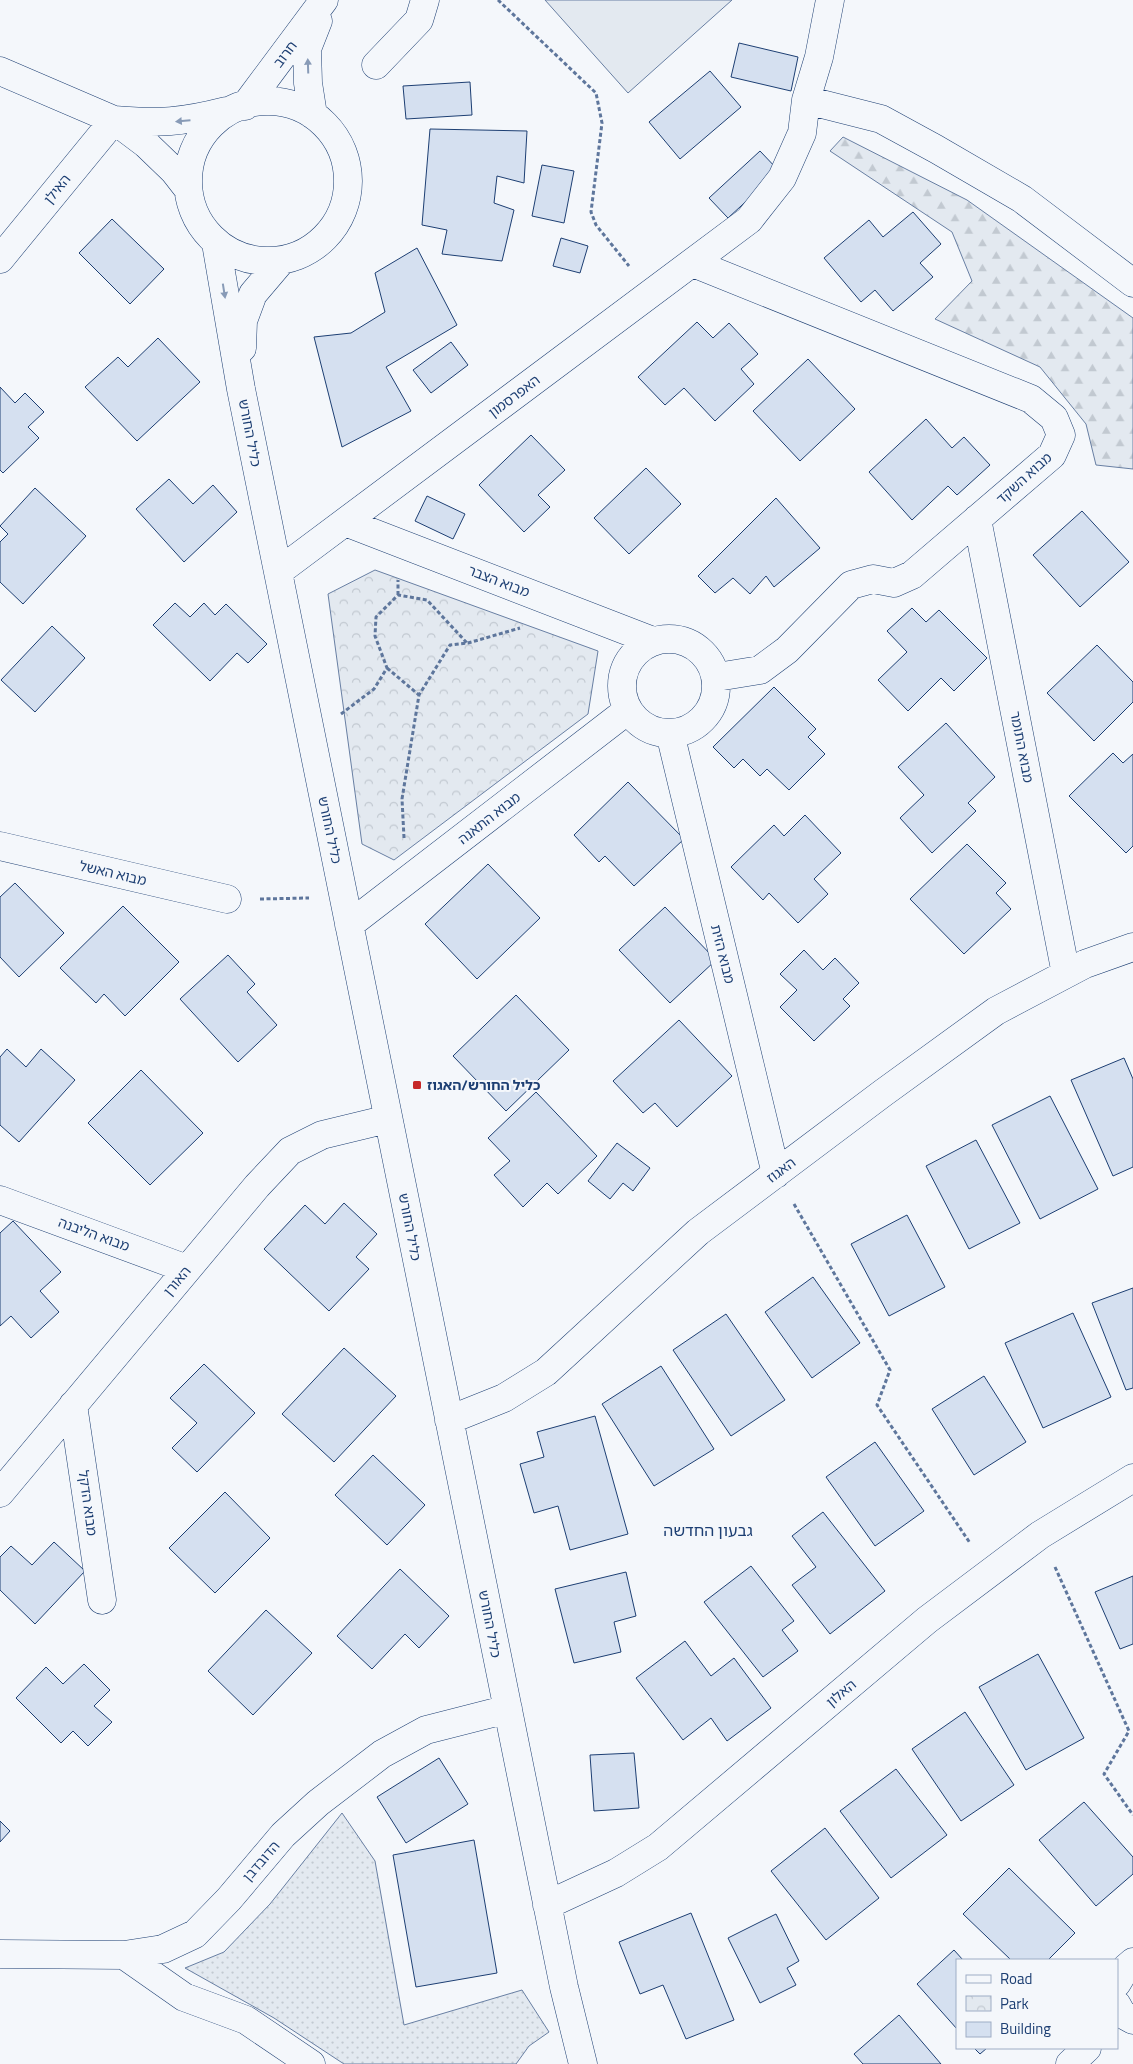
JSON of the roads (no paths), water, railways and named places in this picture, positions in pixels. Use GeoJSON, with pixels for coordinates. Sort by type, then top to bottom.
{"type":"FeatureCollection","features":[{"type":"Feature","properties":{"kind":"street","name":"חרוב"},"geometry":{"type":"LineString","coordinates":[[238,108],[325,0]]}},
{"type":"Feature","properties":{"kind":"street","name":"חרוב"},"geometry":{"type":"LineString","coordinates":[[313,114],[308,83],[307,49],[325,0]]}},
{"type":"Feature","properties":{"kind":"street"},"geometry":{"type":"LineString","coordinates":[[376,66],[419,20],[425,0]]}},
{"type":"Feature","properties":{"kind":"street","name":"האפרסמון"},"geometry":{"type":"LineString","coordinates":[[278,572],[750,220],[782,178],[802,133],[806,100],[819,57],[830,0]]}},
{"type":"Feature","properties":{"kind":"street"},"geometry":{"type":"LineString","coordinates":[[0,71],[114,120],[146,144],[174,170],[188,188]]}},
{"type":"Feature","properties":{"kind":"street"},"geometry":{"type":"LineString","coordinates":[[114,120],[151,123],[191,120],[238,108],[270,100],[290,103],[313,114],[333,134],[337,142],[345,160],[348,187],[337,223],[318,244],[281,261],[252,260],[216,243],[198,222],[188,188],[190,160],[208,127],[238,108]]}},
{"type":"Feature","properties":{"kind":"street"},"geometry":{"type":"LineString","coordinates":[[806,100],[881,119],[936,149],[1022,199],[1133,284]]}},
{"type":"Feature","properties":{"kind":"street","name":"האילן"},"geometry":{"type":"LineString","coordinates":[[0,259],[114,120]]}},
{"type":"Feature","properties":{"kind":"street","name":"כליל החורש"},"geometry":{"type":"LineString","coordinates":[[216,243],[241,389],[388,1120],[547,1905],[564,1987],[583,2064]]}},
{"type":"Feature","properties":{"kind":"street","name":"כליל החורש"},"geometry":{"type":"LineString","coordinates":[[241,389],[243,321],[253,294],[281,261]]}},
{"type":"Feature","properties":{"kind":"street","name":"מבוא השקד"},"geometry":{"type":"LineString","coordinates":[[693,263],[1031,399],[1054,418],[1061,435],[1052,455],[912,575],[894,582],[873,579],[851,585],[787,650],[760,670],[717,678]]}},
{"type":"Feature","properties":{"kind":"street","name":"מבוא התומר"},"geometry":{"type":"LineString","coordinates":[[978,519],[1066,974]]}},
{"type":"Feature","properties":{"kind":"street","name":"מבוא הצבר"},"geometry":{"type":"LineString","coordinates":[[345,522],[653,641]]}},
{"type":"Feature","properties":{"kind":"street"},"geometry":{"type":"LineString","coordinates":[[664,638],[680,639],[696,646],[708,657],[717,678],[717,694],[711,710],[701,722],[687,731],[670,734],[654,731],[639,723],[628,710],[622,694],[622,677],[628,662],[639,649],[653,641],[664,638]]}},
{"type":"Feature","properties":{"kind":"street","name":"מבוא התאנה"},"geometry":{"type":"LineString","coordinates":[[349,925],[628,710]]}},
{"type":"Feature","properties":{"kind":"street","name":"מבוא הזית"},"geometry":{"type":"LineString","coordinates":[[670,734],[776,1174]]}},
{"type":"Feature","properties":{"kind":"street","name":"מבוא האשל"},"geometry":{"type":"LineString","coordinates":[[0,846],[227,899]]}},
{"type":"Feature","properties":{"kind":"street","name":"האגוז"},"geometry":{"type":"LineString","coordinates":[[449,1420],[504,1398],[546,1372],[698,1232],[996,1011],[1085,964],[1133,947]]}},
{"type":"Feature","properties":{"kind":"street","name":"האורן"},"geometry":{"type":"LineString","coordinates":[[0,1493],[257,1186],[290,1151],[322,1135],[388,1120]]}},
{"type":"Feature","properties":{"kind":"street","name":"מבוא הליבנה"},"geometry":{"type":"LineString","coordinates":[[0,1200],[187,1269]]}},
{"type":"Feature","properties":{"kind":"street","name":"מבוא הדקל"},"geometry":{"type":"LineString","coordinates":[[73,1405],[102,1600]]}},
{"type":"Feature","properties":{"kind":"street","name":"האלון"},"geometry":{"type":"LineString","coordinates":[[547,1905],[616,1873],[658,1847],[927,1620],[1040,1535],[1133,1478]]}},
{"type":"Feature","properties":{"kind":"street","name":"הדובדבן"},"geometry":{"type":"LineString","coordinates":[[0,1954],[124,1955],[163,1949],[195,1934],[290,1828],[318,1802],[382,1754],[426,1730],[508,1709]]}},
{"type":"Feature","properties":{"kind":"street"},"geometry":{"type":"LineString","coordinates":[[124,1955],[184,1997],[246,2020],[311,2064]]}},
{"type":"Feature","properties":{"kind":"street"},"geometry":{"type":"LineString","coordinates":[[1118,1980],[1126,1968],[1133,1962]]}},
{"type":"Feature","properties":{"kind":"street"},"geometry":{"type":"LineString","coordinates":[[1070,2064],[1086,2049]]}},
{"type":"Feature","properties":{"kind":"place","name":"כליל החורש/האגוז"},"geometry":{"type":"Point","coordinates":[417,1085]}},
{"type":"Feature","properties":{"kind":"district","name":"גבעון החדשה"},"geometry":{"type":"Point","coordinates":[708,1530]}}]}
